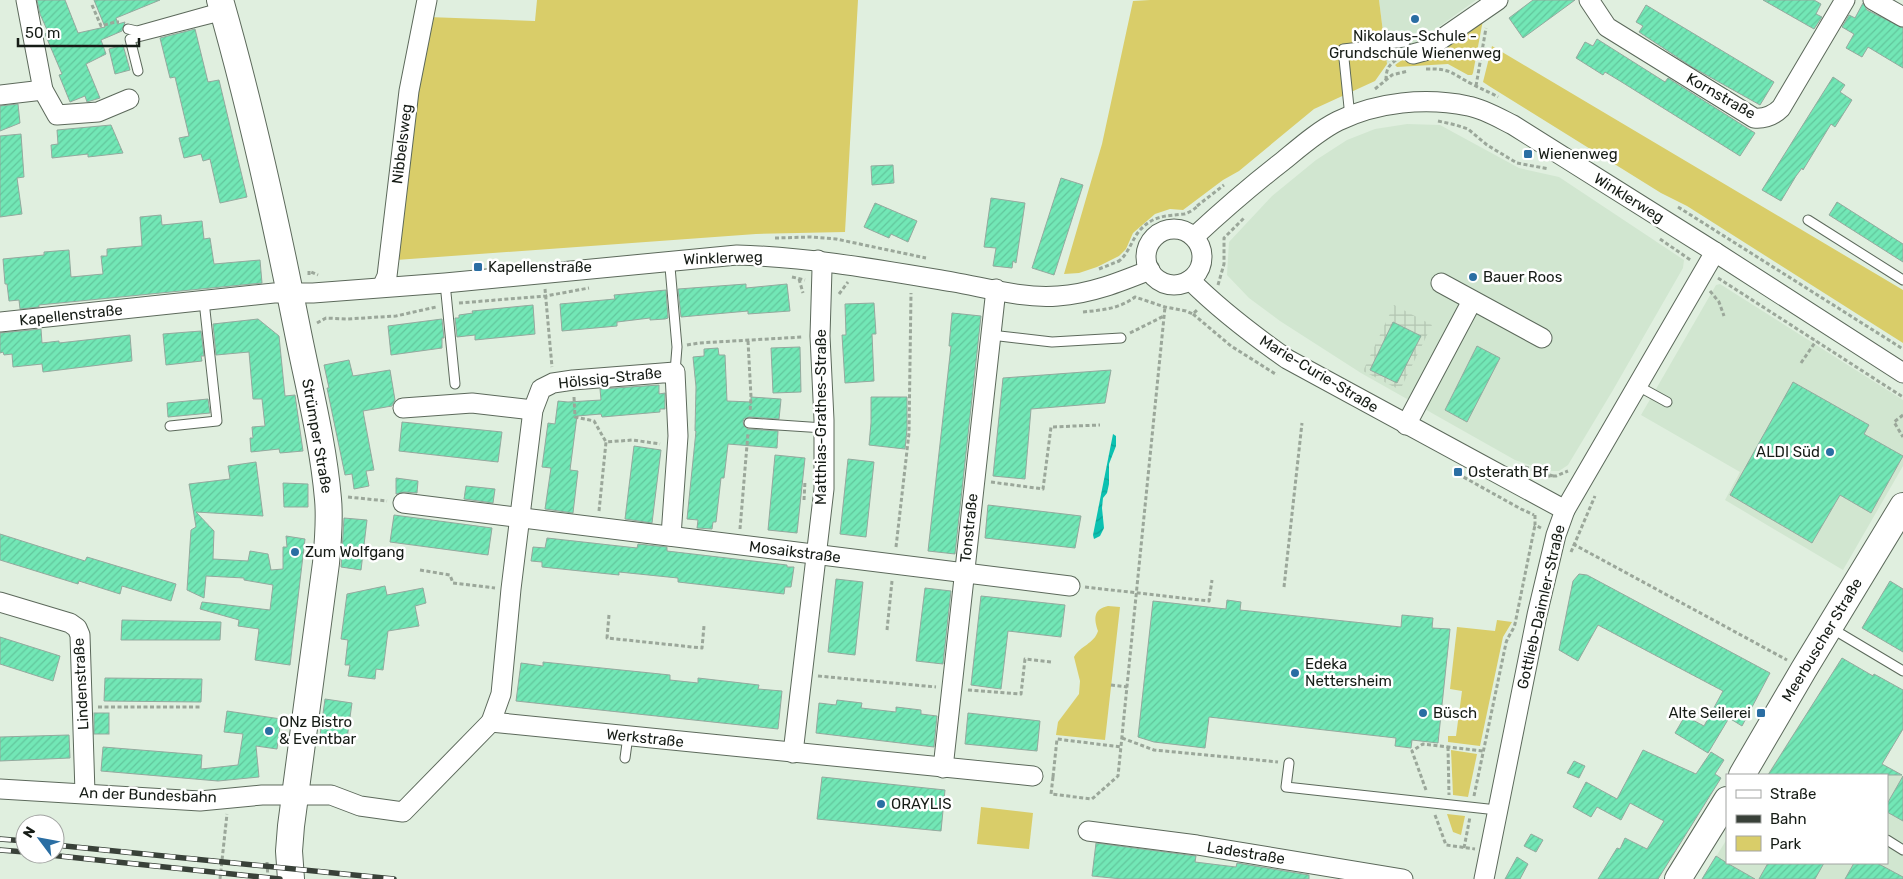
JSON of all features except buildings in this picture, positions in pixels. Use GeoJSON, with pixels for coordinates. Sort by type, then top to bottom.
{"type":"FeatureCollection","features":[{"type":"Feature","properties":{"kind":"main road","name":"Strümper Straße"},"geometry":{"type":"LineString","coordinates":[[222,7],[249,108],[290,293],[318,434],[328,499],[329,524],[326,563],[289,851],[291,879]]}},
{"type":"Feature","properties":{"kind":"main road","name":"Meerbuscher Straße"},"geometry":{"type":"LineString","coordinates":[[1748,771],[1829,626],[1903,506]]}},
{"type":"Feature","properties":{"kind":"main road"},"geometry":{"type":"LineString","coordinates":[[1678,879],[1726,802]]}},
{"type":"Feature","properties":{"kind":"street"},"geometry":{"type":"LineString","coordinates":[[26,0],[43,90],[57,115],[98,112],[128,99]]}},
{"type":"Feature","properties":{"kind":"street","name":"Nibbelsweg"},"geometry":{"type":"LineString","coordinates":[[382,287],[387,276],[409,91],[426,0]]}},
{"type":"Feature","properties":{"kind":"street","name":"Kornstraße"},"geometry":{"type":"LineString","coordinates":[[1589,0],[1607,27],[1754,118],[1761,119],[1775,114],[1781,108],[1845,0]]}},
{"type":"Feature","properties":{"kind":"street"},"geometry":{"type":"LineString","coordinates":[[1874,0],[1903,16]]}},
{"type":"Feature","properties":{"kind":"street"},"geometry":{"type":"LineString","coordinates":[[1409,48],[1424,51],[1494,3]]}},
{"type":"Feature","properties":{"kind":"street"},"geometry":{"type":"LineString","coordinates":[[0,95],[43,90]]}},
{"type":"Feature","properties":{"kind":"street","name":"Winklerweg"},"geometry":{"type":"LineString","coordinates":[[1194,237],[1312,138],[1338,121],[1365,111],[1396,104],[1425,102],[1469,106],[1493,114],[1513,125],[1903,373]]}},
{"type":"Feature","properties":{"kind":"street"},"geometry":{"type":"LineString","coordinates":[[1177,230],[1186,232],[1194,237],[1200,246],[1202,256],[1202,264],[1198,273],[1183,284],[1169,285],[1155,278],[1147,262],[1147,253],[1149,246],[1157,236],[1163,232],[1177,230]]}},
{"type":"Feature","properties":{"kind":"street","name":"Gottlieb-Daimler-Straße"},"geometry":{"type":"LineString","coordinates":[[1484,879],[1537,615],[1556,535],[1565,510],[1636,385],[1711,281],[1715,252]]}},
{"type":"Feature","properties":{"kind":"street","name":"Winklerweg"},"geometry":{"type":"LineString","coordinates":[[290,293],[445,283],[666,260],[737,255],[782,256],[818,260],[1011,293],[1058,296],[1112,286],[1150,270]]}},
{"type":"Feature","properties":{"kind":"street","name":"Matthias-Grathes-Straße"},"geometry":{"type":"LineString","coordinates":[[794,753],[824,489],[824,428],[820,336],[822,269],[818,260]]}},
{"type":"Feature","properties":{"kind":"street","name":"Marie-Curie-Straße"},"geometry":{"type":"LineString","coordinates":[[1190,280],[1208,299],[1287,359],[1565,510]]}},
{"type":"Feature","properties":{"kind":"street"},"geometry":{"type":"LineString","coordinates":[[1440,283],[1542,338]]}},
{"type":"Feature","properties":{"kind":"street","name":"Tonstraße"},"geometry":{"type":"LineString","coordinates":[[943,768],[996,290]]}},
{"type":"Feature","properties":{"kind":"street","name":"Kapellenstraße"},"geometry":{"type":"LineString","coordinates":[[1,319],[290,293]]}},
{"type":"Feature","properties":{"kind":"street"},"geometry":{"type":"LineString","coordinates":[[1406,425],[1472,300]]}},
{"type":"Feature","properties":{"kind":"street","name":"Hölssig-Straße"},"geometry":{"type":"LineString","coordinates":[[491,722],[501,694],[511,589],[534,410],[541,389],[553,383],[573,380],[675,372],[678,446],[671,536]]}},
{"type":"Feature","properties":{"kind":"street"},"geometry":{"type":"LineString","coordinates":[[403,408],[472,403],[534,410]]}},
{"type":"Feature","properties":{"kind":"street"},"geometry":{"type":"LineString","coordinates":[[403,503],[521,517]]}},
{"type":"Feature","properties":{"kind":"street","name":"Mosaikstraße"},"geometry":{"type":"LineString","coordinates":[[521,517],[738,545],[964,571],[1070,586]]}},
{"type":"Feature","properties":{"kind":"street","name":"Lindenstraße"},"geometry":{"type":"LineString","coordinates":[[0,602],[70,623],[77,628],[80,635],[85,793]]}},
{"type":"Feature","properties":{"kind":"street"},"geometry":{"type":"LineString","coordinates":[[296,794],[331,796],[360,806],[402,812],[491,722]]}},
{"type":"Feature","properties":{"kind":"street","name":"Werkstraße"},"geometry":{"type":"LineString","coordinates":[[491,722],[1033,776]]}},
{"type":"Feature","properties":{"kind":"street","name":"An der Bundesbahn"},"geometry":{"type":"LineString","coordinates":[[0,789],[200,801],[296,794]]}},
{"type":"Feature","properties":{"kind":"street","name":"Ladestraße"},"geometry":{"type":"LineString","coordinates":[[1088,831],[1196,845],[1403,879]]}},
{"type":"Feature","properties":{"kind":"lane"},"geometry":{"type":"LineString","coordinates":[[128,29],[137,30],[222,7]]}},
{"type":"Feature","properties":{"kind":"lane"},"geometry":{"type":"LineString","coordinates":[[138,71],[130,39],[222,7]]}},
{"type":"Feature","properties":{"kind":"lane"},"geometry":{"type":"LineString","coordinates":[[1350,117],[1343,49],[1409,48]]}},
{"type":"Feature","properties":{"kind":"lane"},"geometry":{"type":"LineString","coordinates":[[1808,220],[1903,280]]}},
{"type":"Feature","properties":{"kind":"lane"},"geometry":{"type":"LineString","coordinates":[[666,260],[670,267],[677,348],[675,372]]}},
{"type":"Feature","properties":{"kind":"lane"},"geometry":{"type":"LineString","coordinates":[[445,283],[455,384]]}},
{"type":"Feature","properties":{"kind":"lane"},"geometry":{"type":"LineString","coordinates":[[170,426],[217,421],[204,301]]}},
{"type":"Feature","properties":{"kind":"lane"},"geometry":{"type":"LineString","coordinates":[[991,335],[1052,342],[1121,338]]}},
{"type":"Feature","properties":{"kind":"lane"},"geometry":{"type":"LineString","coordinates":[[1636,385],[1667,402]]}},
{"type":"Feature","properties":{"kind":"lane"},"geometry":{"type":"LineString","coordinates":[[749,422],[824,428]]}},
{"type":"Feature","properties":{"kind":"lane"},"geometry":{"type":"LineString","coordinates":[[1829,626],[1903,671]]}},
{"type":"Feature","properties":{"kind":"lane"},"geometry":{"type":"LineString","coordinates":[[625,758],[628,736]]}},
{"type":"Feature","properties":{"kind":"lane"},"geometry":{"type":"LineString","coordinates":[[1289,763],[1286,787],[1497,810]]}},
{"type":"Feature","properties":{"kind":"lane"},"geometry":{"type":"LineString","coordinates":[[1888,841],[1903,850]]}},
{"type":"Feature","properties":{"kind":"path"},"geometry":{"type":"LineString","coordinates":[[1464,127],[1476,86],[1494,3]]}},
{"type":"Feature","properties":{"kind":"path"},"geometry":{"type":"LineString","coordinates":[[92,5],[101,26],[115,22],[126,23],[128,29]]}},
{"type":"Feature","properties":{"kind":"path"},"geometry":{"type":"LineString","coordinates":[[1386,81],[1390,63],[1409,48]]}},
{"type":"Feature","properties":{"kind":"path"},"geometry":{"type":"LineString","coordinates":[[1434,120],[1464,127],[1475,133],[1487,145],[1517,163],[1555,171]]}},
{"type":"Feature","properties":{"kind":"path"},"geometry":{"type":"LineString","coordinates":[[1197,206],[1224,238],[1224,264],[1220,283],[1193,314],[1135,297],[1119,261],[1127,253],[1136,235],[1148,223],[1163,215],[1186,214],[1197,206]]}},
{"type":"Feature","properties":{"kind":"path"},"geometry":{"type":"LineString","coordinates":[[1224,238],[1250,211]]}},
{"type":"Feature","properties":{"kind":"path"},"geometry":{"type":"LineString","coordinates":[[1654,235],[1711,281],[1816,341],[1903,397]]}},
{"type":"Feature","properties":{"kind":"path"},"geometry":{"type":"LineString","coordinates":[[790,276],[799,280],[821,280],[857,284]]}},
{"type":"Feature","properties":{"kind":"path"},"geometry":{"type":"LineString","coordinates":[[1705,295],[1711,281]]}},
{"type":"Feature","properties":{"kind":"path"},"geometry":{"type":"LineString","coordinates":[[1711,281],[1724,316]]}},
{"type":"Feature","properties":{"kind":"path"},"geometry":{"type":"LineString","coordinates":[[318,322],[326,318],[347,319],[408,314],[448,304],[546,296],[595,286]]}},
{"type":"Feature","properties":{"kind":"path"},"geometry":{"type":"LineString","coordinates":[[902,292],[920,295]]}},
{"type":"Feature","properties":{"kind":"path"},"geometry":{"type":"LineString","coordinates":[[887,630],[909,433],[911,294]]}},
{"type":"Feature","properties":{"kind":"path"},"geometry":{"type":"LineString","coordinates":[[546,296],[553,383]]}},
{"type":"Feature","properties":{"kind":"path"},"geometry":{"type":"LineString","coordinates":[[1077,312],[1106,310],[1127,303],[1135,297]]}},
{"type":"Feature","properties":{"kind":"path"},"geometry":{"type":"LineString","coordinates":[[1121,746],[1057,739],[1051,794],[1092,799],[1118,776],[1165,307]]}},
{"type":"Feature","properties":{"kind":"path"},"geometry":{"type":"LineString","coordinates":[[1121,338],[1164,316]]}},
{"type":"Feature","properties":{"kind":"path"},"geometry":{"type":"LineString","coordinates":[[677,348],[699,343],[804,337],[804,345]]}},
{"type":"Feature","properties":{"kind":"path"},"geometry":{"type":"LineString","coordinates":[[738,545],[745,487],[751,396],[748,341]]}},
{"type":"Feature","properties":{"kind":"path"},"geometry":{"type":"LineString","coordinates":[[1801,363],[1816,341]]}},
{"type":"Feature","properties":{"kind":"path"},"geometry":{"type":"LineString","coordinates":[[573,380],[575,417],[594,421],[606,442],[598,527]]}},
{"type":"Feature","properties":{"kind":"path"},"geometry":{"type":"LineString","coordinates":[[1903,415],[1894,422],[1903,437]]}},
{"type":"Feature","properties":{"kind":"path"},"geometry":{"type":"LineString","coordinates":[[1284,588],[1302,423]]}},
{"type":"Feature","properties":{"kind":"path"},"geometry":{"type":"LineString","coordinates":[[975,480],[1043,489],[1050,427],[1100,425]]}},
{"type":"Feature","properties":{"kind":"path"},"geometry":{"type":"LineString","coordinates":[[606,442],[633,440],[678,446]]}},
{"type":"Feature","properties":{"kind":"path"},"geometry":{"type":"LineString","coordinates":[[803,503],[806,474]]}},
{"type":"Feature","properties":{"kind":"path"},"geometry":{"type":"LineString","coordinates":[[1568,560],[1597,492]]}},
{"type":"Feature","properties":{"kind":"path"},"geometry":{"type":"LineString","coordinates":[[328,499],[341,497],[403,503]]}},
{"type":"Feature","properties":{"kind":"path"},"geometry":{"type":"LineString","coordinates":[[1464,848],[1506,643],[1508,635],[1513,630],[1518,613],[1535,525],[1535,515]]}},
{"type":"Feature","properties":{"kind":"path"},"geometry":{"type":"LineString","coordinates":[[1535,525],[1804,669]]}},
{"type":"Feature","properties":{"kind":"path"},"geometry":{"type":"LineString","coordinates":[[420,570],[450,575],[454,583],[511,589]]}},
{"type":"Feature","properties":{"kind":"path"},"geometry":{"type":"LineString","coordinates":[[1070,586],[1209,601],[1212,580]]}},
{"type":"Feature","properties":{"kind":"path"},"geometry":{"type":"LineString","coordinates":[[609,615],[607,638],[702,648],[704,626]]}},
{"type":"Feature","properties":{"kind":"path"},"geometry":{"type":"LineString","coordinates":[[1111,685],[1127,687]]}},
{"type":"Feature","properties":{"kind":"path"},"geometry":{"type":"LineString","coordinates":[[82,707],[200,707]]}},
{"type":"Feature","properties":{"kind":"path"},"geometry":{"type":"LineString","coordinates":[[1122,738],[1154,750],[1289,763]]}},
{"type":"Feature","properties":{"kind":"path"},"geometry":{"type":"LineString","coordinates":[[1412,751],[1423,744],[1483,750]]}},
{"type":"Feature","properties":{"kind":"path"},"geometry":{"type":"LineString","coordinates":[[1448,747],[1448,805]]}},
{"type":"Feature","properties":{"kind":"path"},"geometry":{"type":"LineString","coordinates":[[1033,776],[1053,777]]}},
{"type":"Feature","properties":{"kind":"path"},"geometry":{"type":"LineString","coordinates":[[220,879],[228,798]]}},
{"type":"Feature","properties":{"kind":"shaded area","name":"Nikolaus-Schule - Grundschule Wienenweg"},"geometry":{"type":"Polygon","coordinates":[[[1379,0],[1476,0],[1387,64],[1379,0]]]}},
{"type":"Feature","properties":{"kind":"shaded area"},"geometry":{"type":"Polygon","coordinates":[[[1407,124],[1440,125],[1519,168],[1559,177],[1684,260],[1683,268],[1613,390],[1568,465],[1559,471],[1547,471],[1515,460],[1361,373],[1280,321],[1249,298],[1227,275],[1229,242],[1272,196],[1316,160],[1347,140],[1375,129],[1407,124]]]}},
{"type":"Feature","properties":{"kind":"shaded area"},"geometry":{"type":"Polygon","coordinates":[[[1720,284],[1903,400],[1903,466],[1843,570],[1725,500],[1740,472],[1641,415],[1716,285],[1720,284]]]}},
{"type":"Feature","properties":{"kind":"shaded area"},"geometry":{"type":"Polygon","coordinates":[[[1394,305],[1432,325],[1400,390],[1363,371],[1394,305]]]}},
{"type":"Feature","properties":{"kind":"shaded area"},"geometry":{"type":"Polygon","coordinates":[[[1802,720],[1903,776],[1903,879],[1702,879],[1726,841],[1726,864],[1888,864],[1888,774],[1768,774],[1802,720]]]}},
{"type":"Feature","properties":{"kind":"green space"},"geometry":{"type":"Polygon","coordinates":[[[537,0],[858,0],[845,232],[756,234],[396,260],[428,17],[535,21],[537,0]]]}},
{"type":"Feature","properties":{"kind":"green space"},"geometry":{"type":"Polygon","coordinates":[[[1379,0],[1387,64],[1375,81],[1314,109],[1239,171],[1223,180],[1183,210],[1170,209],[1155,214],[1133,233],[1126,249],[1119,256],[1097,267],[1079,273],[1064,274],[1102,144],[1133,1],[1379,0]]]}},
{"type":"Feature","properties":{"kind":"green space"},"geometry":{"type":"Polygon","coordinates":[[[1483,20],[1472,75],[1468,75],[1448,64],[1397,67],[1395,65],[1402,60],[1423,60],[1483,20]]]}},
{"type":"Feature","properties":{"kind":"green space"},"geometry":{"type":"Polygon","coordinates":[[[1492,46],[1903,290],[1903,343],[1687,206],[1661,193],[1483,82],[1492,46]]]}},
{"type":"Feature","properties":{"kind":"green space"},"geometry":{"type":"Polygon","coordinates":[[[1103,607],[1120,607],[1105,740],[1056,735],[1058,722],[1079,694],[1080,681],[1074,657],[1094,639],[1098,631],[1096,622],[1097,612],[1103,607]]]}},
{"type":"Feature","properties":{"kind":"green space"},"geometry":{"type":"Polygon","coordinates":[[[1497,620],[1512,622],[1503,637],[1480,746],[1448,742],[1448,736],[1456,736],[1462,691],[1450,689],[1457,627],[1495,631],[1497,620]]]}},
{"type":"Feature","properties":{"kind":"green space"},"geometry":{"type":"Polygon","coordinates":[[[1451,750],[1477,754],[1468,797],[1453,795],[1451,750]]]}},
{"type":"Feature","properties":{"kind":"green space"},"geometry":{"type":"Polygon","coordinates":[[[981,807],[1033,813],[1029,849],[977,844],[981,807]]]}},
{"type":"Feature","properties":{"kind":"green space"},"geometry":{"type":"Polygon","coordinates":[[[1447,814],[1465,816],[1461,835],[1453,832],[1447,814]]]}},
{"type":"Feature","properties":{"kind":"water"},"geometry":{"type":"Polygon","coordinates":[[[1113,434],[1116,436],[1116,446],[1109,464],[1107,493],[1103,498],[1104,528],[1100,536],[1094,539],[1093,535],[1113,434]]]}},
{"type":"Feature","properties":{"kind":"railway"},"geometry":{"type":"LineString","coordinates":[[0,839],[15,840]]}},
{"type":"Feature","properties":{"kind":"railway"},"geometry":{"type":"LineString","coordinates":[[65,846],[394,879]]}},
{"type":"Feature","properties":{"kind":"railway"},"geometry":{"type":"LineString","coordinates":[[0,850],[15,851]]}},
{"type":"Feature","properties":{"kind":"railway"},"geometry":{"type":"LineString","coordinates":[[65,857],[280,879]]}},
{"type":"Feature","properties":{"kind":"place","name":"Nikolaus-Schule - Grundschule Wienenweg"},"geometry":{"type":"Point","coordinates":[1415,19]}},
{"type":"Feature","properties":{"kind":"place","name":"Wienenweg"},"geometry":{"type":"Point","coordinates":[1528,154]}},
{"type":"Feature","properties":{"kind":"place","name":"Kapellenstraße"},"geometry":{"type":"Point","coordinates":[478,267]}},
{"type":"Feature","properties":{"kind":"place","name":"Bauer Roos"},"geometry":{"type":"Point","coordinates":[1473,277]}},
{"type":"Feature","properties":{"kind":"place","name":"ALDI Süd"},"geometry":{"type":"Point","coordinates":[1830,452]}},
{"type":"Feature","properties":{"kind":"place","name":"Osterath Bf"},"geometry":{"type":"Point","coordinates":[1458,472]}},
{"type":"Feature","properties":{"kind":"place","name":"Zum Wolfgang"},"geometry":{"type":"Point","coordinates":[295,552]}},
{"type":"Feature","properties":{"kind":"place","name":"Edeka Nettersheim"},"geometry":{"type":"Point","coordinates":[1295,673]}},
{"type":"Feature","properties":{"kind":"place","name":"Büsch"},"geometry":{"type":"Point","coordinates":[1423,713]}},
{"type":"Feature","properties":{"kind":"place","name":"Alte Seilerei"},"geometry":{"type":"Point","coordinates":[1761,713]}},
{"type":"Feature","properties":{"kind":"place","name":"ONz Bistro & Eventbar"},"geometry":{"type":"Point","coordinates":[269,731]}},
{"type":"Feature","properties":{"kind":"place","name":"ORAYLIS"},"geometry":{"type":"Point","coordinates":[881,804]}}]}
